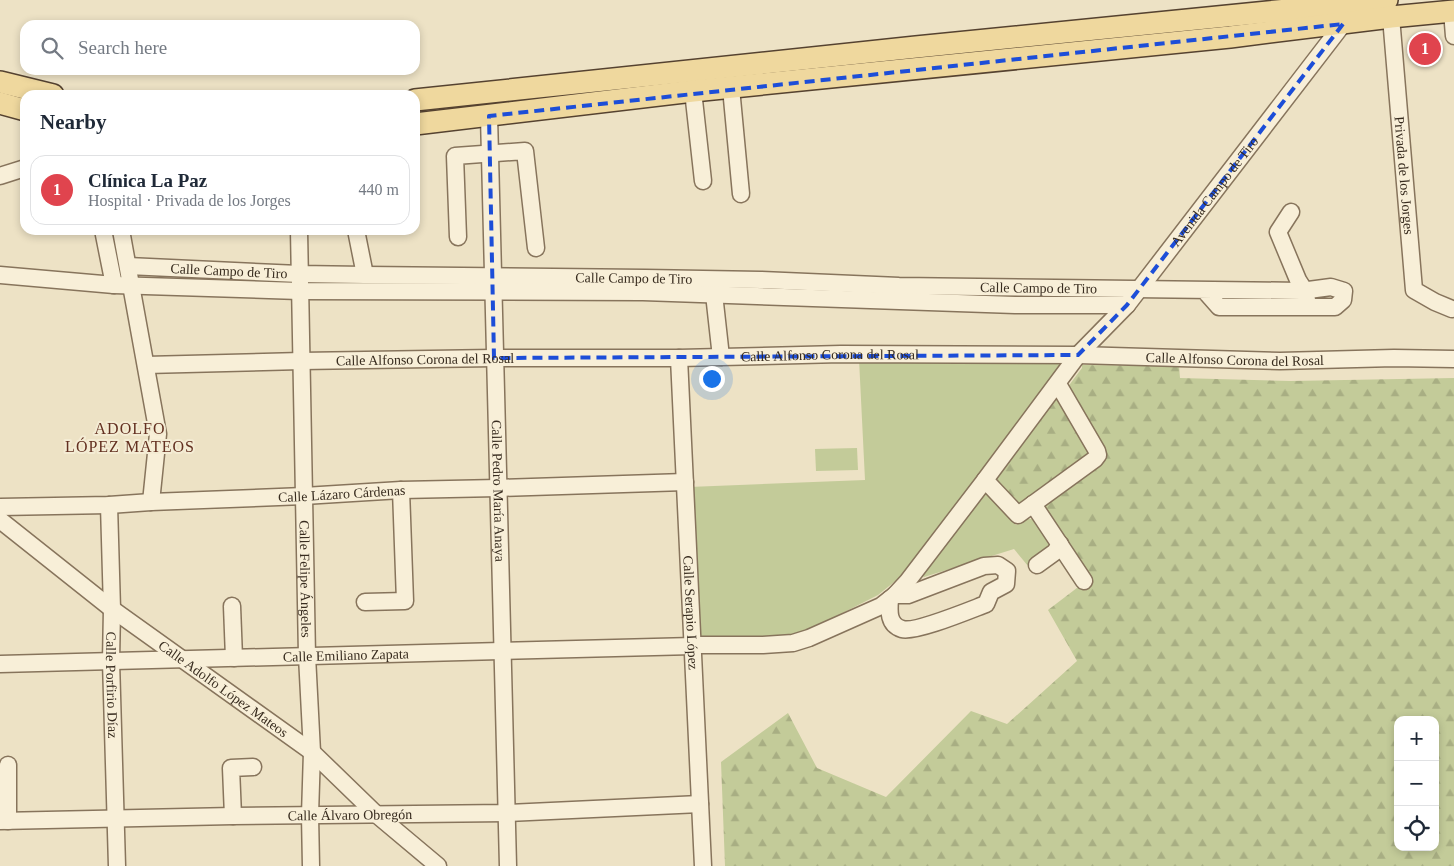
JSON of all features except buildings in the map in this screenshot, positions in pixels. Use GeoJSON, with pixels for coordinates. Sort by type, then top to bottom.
{"type":"FeatureCollection","features":[{"type":"Feature","properties":{"kind":"main road"},"geometry":{"type":"LineString","coordinates":[[420,123],[489,116],[712,84],[916,47],[1230,27],[1343,24],[1389,8]]}},
{"type":"Feature","properties":{"kind":"main road"},"geometry":{"type":"LineString","coordinates":[[1230,27],[1389,8],[1453,11]]}},
{"type":"Feature","properties":{"kind":"main road"},"geometry":{"type":"LineString","coordinates":[[0,82],[33,90]]}},
{"type":"Feature","properties":{"kind":"main road"},"geometry":{"type":"LineString","coordinates":[[420,100],[712,84]]}},
{"type":"Feature","properties":{"kind":"main road"},"geometry":{"type":"LineString","coordinates":[[0,103],[20,109]]}},
{"type":"Feature","properties":{"kind":"street","name":"Privada de los Jorges"},"geometry":{"type":"LineString","coordinates":[[1389,8],[1414,290],[1452,309]]}},
{"type":"Feature","properties":{"kind":"street"},"geometry":{"type":"LineString","coordinates":[[1453,11],[1454,36]]}},
{"type":"Feature","properties":{"kind":"street","name":"Avenida Campo de Tiro"},"geometry":{"type":"LineString","coordinates":[[893,597],[907,582],[985,480],[1078,355],[1127,305],[1343,24]]}},
{"type":"Feature","properties":{"kind":"street"},"geometry":{"type":"LineString","coordinates":[[703,181],[712,84]]}},
{"type":"Feature","properties":{"kind":"street"},"geometry":{"type":"LineString","coordinates":[[712,84],[741,194]]}},
{"type":"Feature","properties":{"kind":"street","name":"Calle Pedro María Anaya"},"geometry":{"type":"LineString","coordinates":[[489,116],[508,866]]}},
{"type":"Feature","properties":{"kind":"street"},"geometry":{"type":"LineString","coordinates":[[458,237],[455,156],[525,151],[536,248]]}},
{"type":"Feature","properties":{"kind":"street"},"geometry":{"type":"LineString","coordinates":[[0,176],[20,170]]}},
{"type":"Feature","properties":{"kind":"street"},"geometry":{"type":"LineString","coordinates":[[1204,290],[1219,307],[1309,308],[1305,291],[1298,280],[1278,232],[1291,212]]}},
{"type":"Feature","properties":{"kind":"street"},"geometry":{"type":"LineString","coordinates":[[105,235],[114,284]]}},
{"type":"Feature","properties":{"kind":"street"},"geometry":{"type":"LineString","coordinates":[[122,235],[158,434],[151,502]]}},
{"type":"Feature","properties":{"kind":"street","name":"Calle Felipe Ángeles"},"geometry":{"type":"LineString","coordinates":[[299,235],[307,656],[312,752],[311,866]]}},
{"type":"Feature","properties":{"kind":"street"},"geometry":{"type":"LineString","coordinates":[[357,235],[365,275]]}},
{"type":"Feature","properties":{"kind":"street","name":"Calle Campo de Tiro"},"geometry":{"type":"LineString","coordinates":[[128,266],[299,274],[365,275],[643,292],[714,294],[761,288]]}},
{"type":"Feature","properties":{"kind":"street"},"geometry":{"type":"LineString","coordinates":[[0,275],[132,286]]}},
{"type":"Feature","properties":{"kind":"street","name":"Calle Campo de Tiro"},"geometry":{"type":"LineString","coordinates":[[132,286],[299,291],[493,284],[761,288],[899,294],[1015,305],[1127,305]]}},
{"type":"Feature","properties":{"kind":"street","name":"Calle Campo de Tiro"},"geometry":{"type":"LineString","coordinates":[[899,294],[1016,288],[1305,291],[1331,287],[1344,291],[1343,300],[1335,307],[1309,308]]}},
{"type":"Feature","properties":{"kind":"street"},"geometry":{"type":"LineString","coordinates":[[1015,305],[1016,288]]}},
{"type":"Feature","properties":{"kind":"street"},"geometry":{"type":"LineString","coordinates":[[714,294],[721,357]]}},
{"type":"Feature","properties":{"kind":"street","name":"Calle Alfonso Corona del Rosal"},"geometry":{"type":"LineString","coordinates":[[146,365],[301,361],[679,358],[841,354],[1078,355],[1280,361],[1394,358],[1454,359]]}},
{"type":"Feature","properties":{"kind":"street","name":"Calle Serapio López"},"geometry":{"type":"LineString","coordinates":[[679,358],[703,866]]}},
{"type":"Feature","properties":{"kind":"street"},"geometry":{"type":"LineString","coordinates":[[985,480],[1018,515],[1098,456],[1098,450],[1058,384]]}},
{"type":"Feature","properties":{"kind":"street","name":"Calle Lázaro Cárdenas"},"geometry":{"type":"LineString","coordinates":[[0,508],[304,496],[401,490],[685,482]]}},
{"type":"Feature","properties":{"kind":"street"},"geometry":{"type":"LineString","coordinates":[[365,602],[405,600],[401,490]]}},
{"type":"Feature","properties":{"kind":"street","name":"Calle Porfirio Díaz"},"geometry":{"type":"LineString","coordinates":[[109,504],[117,866]]}},
{"type":"Feature","properties":{"kind":"street"},"geometry":{"type":"LineString","coordinates":[[1033,504],[1084,581]]}},
{"type":"Feature","properties":{"kind":"street","name":"Calle Adolfo López Mateos"},"geometry":{"type":"LineString","coordinates":[[0,520],[181,660],[312,752],[376,814],[438,866]]}},
{"type":"Feature","properties":{"kind":"street"},"geometry":{"type":"LineString","coordinates":[[1036,565],[1055,552],[1060,544]]}},
{"type":"Feature","properties":{"kind":"street"},"geometry":{"type":"LineString","coordinates":[[998,565],[1007,571],[1006,584],[991,592],[986,604],[915,629],[902,629],[892,622],[889,612],[893,597],[908,594],[984,566],[998,565]]}},
{"type":"Feature","properties":{"kind":"street","name":"Calle Emiliano Zapata"},"geometry":{"type":"LineString","coordinates":[[0,664],[793,643],[809,638],[881,606],[893,597]]}},
{"type":"Feature","properties":{"kind":"street"},"geometry":{"type":"LineString","coordinates":[[232,606],[234,658]]}},
{"type":"Feature","properties":{"kind":"street"},"geometry":{"type":"LineString","coordinates":[[4,821],[8,765]]}},
{"type":"Feature","properties":{"kind":"street"},"geometry":{"type":"LineString","coordinates":[[232,816],[231,768],[253,767]]}},
{"type":"Feature","properties":{"kind":"street","name":"Calle Álvaro Obregón"},"geometry":{"type":"LineString","coordinates":[[4,821],[232,816],[507,814],[700,804]]}},
{"type":"Feature","properties":{"kind":"highlighted area"},"geometry":{"type":"Polygon","coordinates":[[[1343,24],[1127,305],[1078,355],[494,358],[489,116],[1343,24]]]}},
{"type":"Feature","properties":{"kind":"green space"},"geometry":{"type":"Polygon","coordinates":[[[859,359],[1071,359],[909,570],[878,595],[795,637],[702,641],[697,636],[689,487],[865,480],[859,359]]]}},
{"type":"Feature","properties":{"kind":"green space"},"geometry":{"type":"Polygon","coordinates":[[[1082,365],[1179,366],[1180,378],[1291,381],[1454,378],[1454,866],[725,866],[721,762],[788,713],[817,768],[886,797],[971,711],[1007,724],[1077,661],[1048,610],[1090,578],[1041,503],[1097,463],[1067,388],[1082,368],[1082,365]]]}},
{"type":"Feature","properties":{"kind":"green space"},"geometry":{"type":"Polygon","coordinates":[[[1058,394],[1092,454],[1021,507],[995,477],[1058,394]]]}},
{"type":"Feature","properties":{"kind":"green space"},"geometry":{"type":"Polygon","coordinates":[[[857,448],[858,470],[816,471],[815,449],[857,448]]]}},
{"type":"Feature","properties":{"kind":"green space"},"geometry":{"type":"Polygon","coordinates":[[[984,490],[1016,525],[1027,519],[1033,519],[1052,547],[1028,566],[1014,549],[924,577],[919,573],[984,490]]]}},
{"type":"Feature","properties":{"kind":"place","name":"Clínica La Paz"},"geometry":{"type":"Point","coordinates":[1425,49]}},
{"type":"Feature","properties":{"kind":"district","name":"ADOLFO LÓPEZ MATEOS"},"geometry":{"type":"Point","coordinates":[130,437]}}]}
